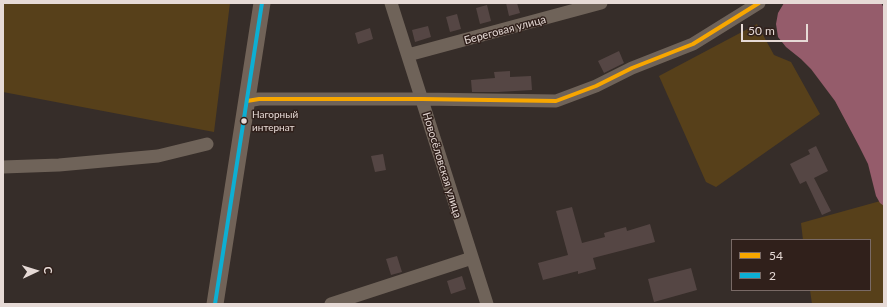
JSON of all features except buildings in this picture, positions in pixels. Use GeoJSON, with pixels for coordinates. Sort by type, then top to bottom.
{"type":"FeatureCollection","features":[{"type":"Feature","properties":{"kind":"main road"},"geometry":{"type":"LineString","coordinates":[[214,304],[262,3]]}},
{"type":"Feature","properties":{"kind":"street","name":"Новосёловская улица"},"geometry":{"type":"LineString","coordinates":[[391,3],[487,304]]}},
{"type":"Feature","properties":{"kind":"street","name":"Береговая улица"},"geometry":{"type":"LineString","coordinates":[[408,56],[601,3]]}},
{"type":"Feature","properties":{"kind":"street"},"geometry":{"type":"LineString","coordinates":[[247,101],[422,99],[556,101],[596,86],[632,68],[693,44],[759,3]]}},
{"type":"Feature","properties":{"kind":"street"},"geometry":{"type":"LineString","coordinates":[[3,167],[59,165],[158,156],[207,144]]}},
{"type":"Feature","properties":{"kind":"street"},"geometry":{"type":"LineString","coordinates":[[332,304],[472,258]]}},
{"type":"Feature","properties":{"kind":"shaded area"},"geometry":{"type":"Polygon","coordinates":[[[3,3],[230,3],[214,132],[3,92],[3,3]]]}},
{"type":"Feature","properties":{"kind":"shaded area"},"geometry":{"type":"Polygon","coordinates":[[[784,3],[881,3],[884,8],[884,206],[880,203],[876,196],[868,164],[835,101],[811,69],[786,47],[778,37],[776,24],[778,13],[784,3]]]}},
{"type":"Feature","properties":{"kind":"shaded area"},"geometry":{"type":"Polygon","coordinates":[[[757,24],[774,55],[791,62],[820,114],[716,187],[706,182],[659,76],[757,24]]]}},
{"type":"Feature","properties":{"kind":"shaded area"},"geometry":{"type":"Polygon","coordinates":[[[884,200],[884,304],[812,304],[810,291],[871,291],[871,239],[803,239],[801,223],[884,200]]]}},
{"type":"Feature","properties":{"kind":"transit line","name":"2"},"geometry":{"type":"LineString","coordinates":[[215,304],[262,3]]}},
{"type":"Feature","properties":{"kind":"transit line","name":"54"},"geometry":{"type":"LineString","coordinates":[[247,101],[259,99],[556,101],[596,86],[632,68],[693,44],[759,3]]}},
{"type":"Feature","properties":{"kind":"place","name":"Нагорный интернат"},"geometry":{"type":"Point","coordinates":[244,121]}}]}
